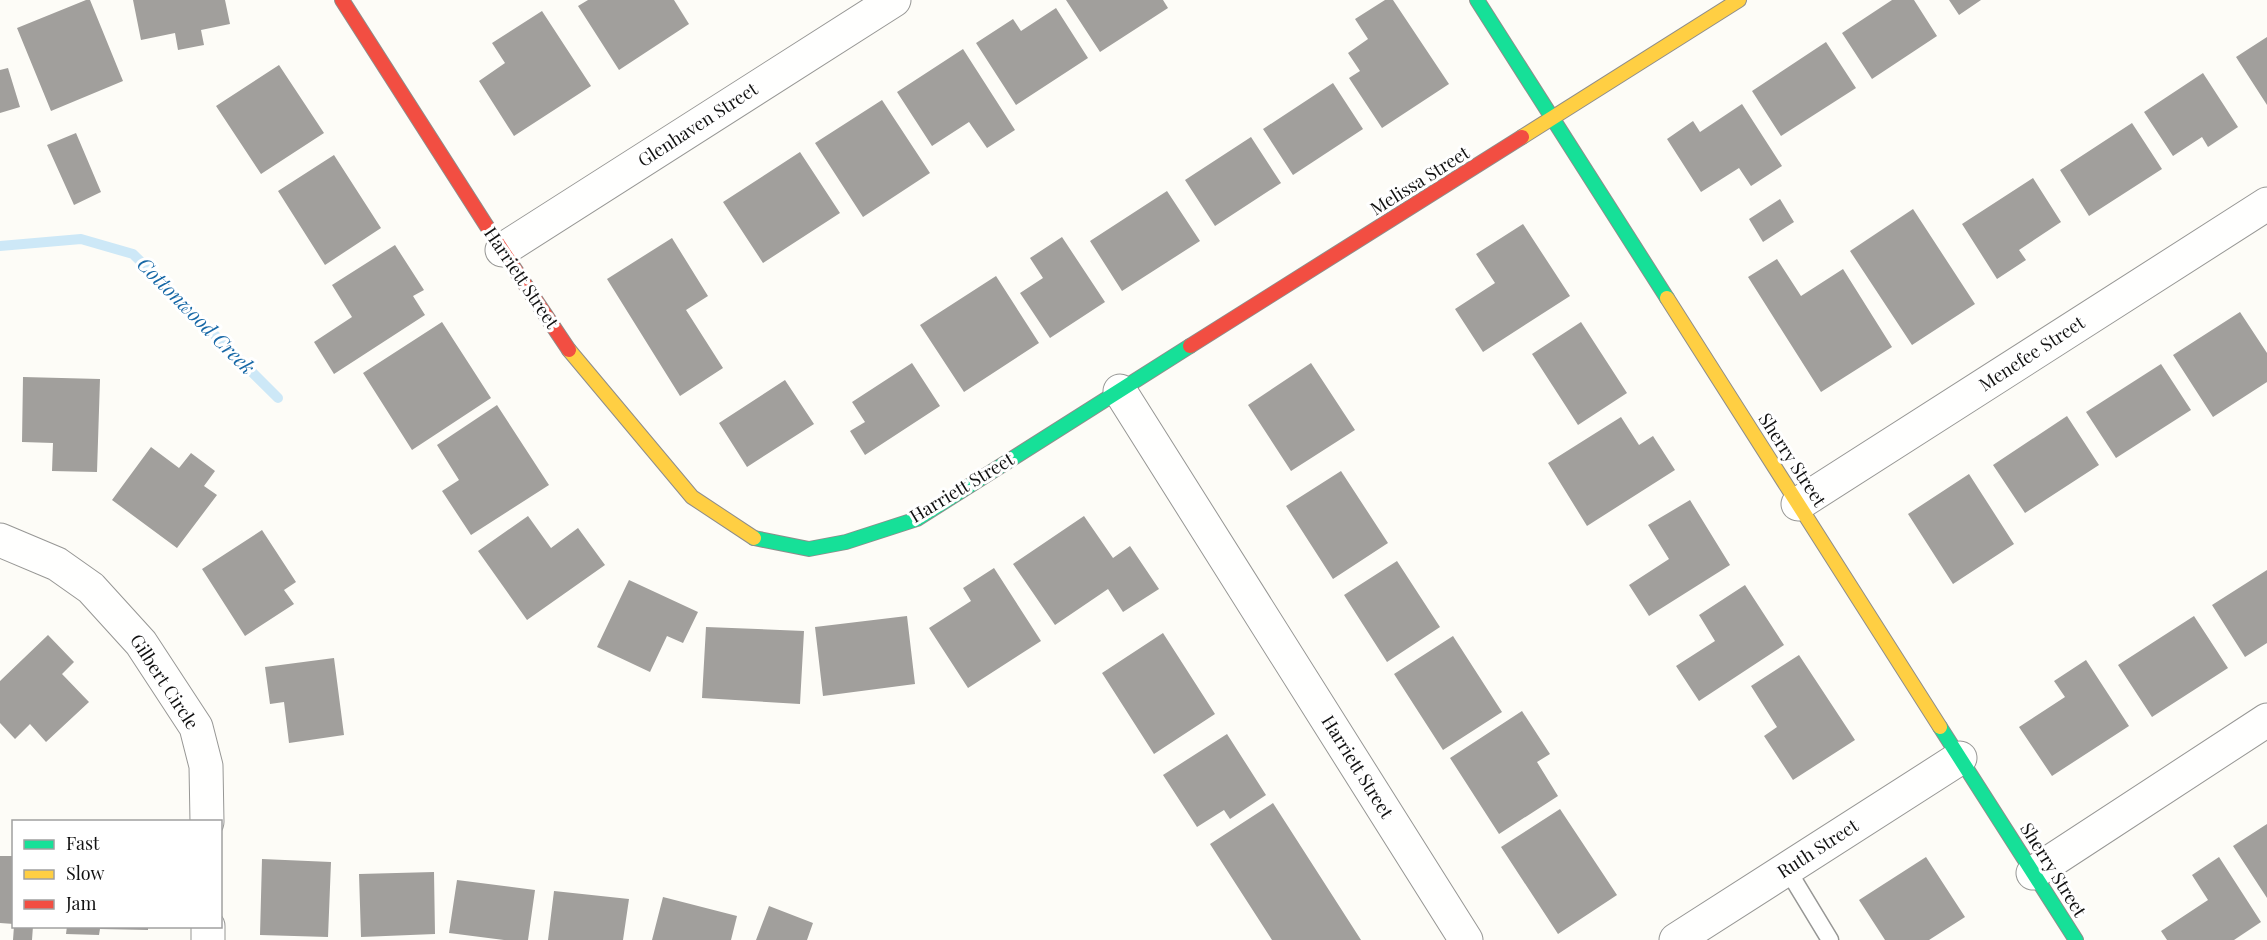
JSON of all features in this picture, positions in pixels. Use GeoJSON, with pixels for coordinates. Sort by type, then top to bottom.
{"type":"FeatureCollection","features":[{"type":"Feature","properties":{"kind":"street","name":"Harriett Street"},"geometry":{"type":"LineString","coordinates":[[342,0],[568,349],[692,497],[754,538],[809,549],[846,542],[917,519],[1120,391],[1466,940]]}},
{"type":"Feature","properties":{"kind":"street","name":"Glenhaven Street"},"geometry":{"type":"LineString","coordinates":[[502,250],[894,0]]}},
{"type":"Feature","properties":{"kind":"street","name":"Sherry Street"},"geometry":{"type":"LineString","coordinates":[[1477,0],[2076,940]]}},
{"type":"Feature","properties":{"kind":"street","name":"Melissa Street"},"geometry":{"type":"LineString","coordinates":[[1120,391],[1739,0]]}},
{"type":"Feature","properties":{"kind":"street","name":"Menefee Street"},"geometry":{"type":"LineString","coordinates":[[1798,504],[2267,204]]}},
{"type":"Feature","properties":{"kind":"street","name":"Gilbert Circle"},"geometry":{"type":"LineString","coordinates":[[0,540],[57,564],[91,588],[141,643],[196,727],[206,766],[207,820]]}},
{"type":"Feature","properties":{"kind":"street"},"geometry":{"type":"LineString","coordinates":[[2033,873],[2267,720]]}},
{"type":"Feature","properties":{"kind":"street","name":"Ruth Street"},"geometry":{"type":"LineString","coordinates":[[1676,940],[1960,758]]}},
{"type":"Feature","properties":{"kind":"lane"},"geometry":{"type":"LineString","coordinates":[[1788,869],[1830,940]]}},
{"type":"Feature","properties":{"kind":"building"},"geometry":{"type":"Polygon","coordinates":[[[90,0],[123,81],[51,111],[17,28],[90,0]]]}},
{"type":"Feature","properties":{"kind":"building"},"geometry":{"type":"Polygon","coordinates":[[[133,0],[225,0],[230,24],[201,30],[204,45],[178,50],[175,33],[141,40],[133,0]]]}},
{"type":"Feature","properties":{"kind":"building"},"geometry":{"type":"Polygon","coordinates":[[[588,0],[674,0],[689,24],[619,70],[578,6],[588,0]]]}},
{"type":"Feature","properties":{"kind":"building"},"geometry":{"type":"Polygon","coordinates":[[[1066,0],[1163,0],[1168,8],[1100,52],[1066,0]]]}},
{"type":"Feature","properties":{"kind":"building"},"geometry":{"type":"Polygon","coordinates":[[[1385,0],[1393,0],[1449,84],[1382,128],[1349,78],[1360,71],[1348,53],[1368,39],[1355,19],[1385,0]]]}},
{"type":"Feature","properties":{"kind":"building"},"geometry":{"type":"Polygon","coordinates":[[[1892,0],[1914,0],[1937,36],[1872,79],[1842,33],[1892,0]]]}},
{"type":"Feature","properties":{"kind":"building"},"geometry":{"type":"Polygon","coordinates":[[[1949,0],[1981,0],[1959,15],[1949,0]]]}},
{"type":"Feature","properties":{"kind":"building"},"geometry":{"type":"Polygon","coordinates":[[[1056,8],[1088,58],[1016,105],[976,43],[1013,19],[1021,31],[1056,8]]]}},
{"type":"Feature","properties":{"kind":"building"},"geometry":{"type":"Polygon","coordinates":[[[542,11],[591,86],[514,136],[479,81],[505,63],[492,43],[542,11]]]}},
{"type":"Feature","properties":{"kind":"building"},"geometry":{"type":"Polygon","coordinates":[[[2267,37],[2267,105],[2236,57],[2267,37]]]}},
{"type":"Feature","properties":{"kind":"building"},"geometry":{"type":"Polygon","coordinates":[[[1826,42],[1856,88],[1781,136],[1752,91],[1826,42]]]}},
{"type":"Feature","properties":{"kind":"building"},"geometry":{"type":"Polygon","coordinates":[[[963,49],[1015,130],[987,148],[969,122],[932,146],[897,92],[963,49]]]}},
{"type":"Feature","properties":{"kind":"building"},"geometry":{"type":"Polygon","coordinates":[[[279,65],[324,133],[261,174],[216,106],[279,65]]]}},
{"type":"Feature","properties":{"kind":"building"},"geometry":{"type":"Polygon","coordinates":[[[8,68],[20,107],[0,113],[0,70],[8,68]]]}},
{"type":"Feature","properties":{"kind":"building"},"geometry":{"type":"Polygon","coordinates":[[[2203,73],[2238,127],[2208,147],[2202,137],[2173,156],[2144,112],[2203,73]]]}},
{"type":"Feature","properties":{"kind":"building"},"geometry":{"type":"Polygon","coordinates":[[[1333,83],[1363,129],[1293,175],[1263,129],[1333,83]]]}},
{"type":"Feature","properties":{"kind":"building"},"geometry":{"type":"Polygon","coordinates":[[[882,100],[930,173],[863,217],[815,143],[882,100]]]}},
{"type":"Feature","properties":{"kind":"building"},"geometry":{"type":"Polygon","coordinates":[[[1742,104],[1782,166],[1751,186],[1739,168],[1701,192],[1667,139],[1693,121],[1700,132],[1742,104]]]}},
{"type":"Feature","properties":{"kind":"building"},"geometry":{"type":"Polygon","coordinates":[[[2132,123],[2162,169],[2089,216],[2060,170],[2132,123]]]}},
{"type":"Feature","properties":{"kind":"building"},"geometry":{"type":"Polygon","coordinates":[[[76,133],[101,192],[74,205],[47,145],[76,133]]]}},
{"type":"Feature","properties":{"kind":"building"},"geometry":{"type":"Polygon","coordinates":[[[1251,137],[1281,183],[1215,226],[1185,180],[1251,137]]]}},
{"type":"Feature","properties":{"kind":"building"},"geometry":{"type":"Polygon","coordinates":[[[800,152],[840,213],[763,263],[723,202],[800,152]]]}},
{"type":"Feature","properties":{"kind":"building"},"geometry":{"type":"Polygon","coordinates":[[[334,155],[381,228],[325,265],[278,191],[334,155]]]}},
{"type":"Feature","properties":{"kind":"building"},"geometry":{"type":"Polygon","coordinates":[[[2033,178],[2061,222],[2019,250],[2026,260],[1997,279],[1962,224],[2033,178]]]}},
{"type":"Feature","properties":{"kind":"building"},"geometry":{"type":"Polygon","coordinates":[[[1167,191],[1200,241],[1122,291],[1090,241],[1167,191]]]}},
{"type":"Feature","properties":{"kind":"building"},"geometry":{"type":"Polygon","coordinates":[[[1780,199],[1794,222],[1763,242],[1749,219],[1780,199]]]}},
{"type":"Feature","properties":{"kind":"building"},"geometry":{"type":"Polygon","coordinates":[[[1913,209],[1975,304],[1912,345],[1850,251],[1913,209]]]}},
{"type":"Feature","properties":{"kind":"building"},"geometry":{"type":"Polygon","coordinates":[[[1523,224],[1570,296],[1483,352],[1455,309],[1495,283],[1476,254],[1523,224]]]}},
{"type":"Feature","properties":{"kind":"building"},"geometry":{"type":"Polygon","coordinates":[[[1062,237],[1105,302],[1050,338],[1020,293],[1043,278],[1030,258],[1062,237]]]}},
{"type":"Feature","properties":{"kind":"building"},"geometry":{"type":"Polygon","coordinates":[[[672,238],[708,296],[686,310],[723,368],[680,396],[607,279],[672,238]]]}},
{"type":"Feature","properties":{"kind":"building"},"geometry":{"type":"Polygon","coordinates":[[[395,245],[424,290],[413,296],[425,315],[334,374],[314,342],[352,317],[332,285],[395,245]]]}},
{"type":"Feature","properties":{"kind":"building"},"geometry":{"type":"Polygon","coordinates":[[[1777,259],[1801,296],[1843,269],[1892,347],[1821,392],[1748,277],[1777,259]]]}},
{"type":"Feature","properties":{"kind":"building"},"geometry":{"type":"Polygon","coordinates":[[[996,276],[1039,343],[964,392],[920,325],[996,276]]]}},
{"type":"Feature","properties":{"kind":"building"},"geometry":{"type":"Polygon","coordinates":[[[2240,312],[2267,353],[2267,382],[2213,417],[2173,355],[2240,312]]]}},
{"type":"Feature","properties":{"kind":"building"},"geometry":{"type":"Polygon","coordinates":[[[442,322],[491,398],[412,450],[363,373],[442,322]]]}},
{"type":"Feature","properties":{"kind":"building"},"geometry":{"type":"Polygon","coordinates":[[[1581,322],[1627,393],[1578,425],[1532,354],[1581,322]]]}},
{"type":"Feature","properties":{"kind":"building"},"geometry":{"type":"Polygon","coordinates":[[[912,363],[940,406],[865,455],[850,431],[865,422],[852,402],[912,363]]]}},
{"type":"Feature","properties":{"kind":"building"},"geometry":{"type":"Polygon","coordinates":[[[1311,363],[1355,430],[1291,471],[1248,405],[1311,363]]]}},
{"type":"Feature","properties":{"kind":"building"},"geometry":{"type":"Polygon","coordinates":[[[2161,364],[2191,410],[2116,458],[2086,412],[2161,364]]]}},
{"type":"Feature","properties":{"kind":"building"},"geometry":{"type":"Polygon","coordinates":[[[23,377],[100,379],[97,472],[52,471],[53,443],[22,442],[23,377]]]}},
{"type":"Feature","properties":{"kind":"building"},"geometry":{"type":"Polygon","coordinates":[[[785,380],[814,424],[747,467],[719,423],[785,380]]]}},
{"type":"Feature","properties":{"kind":"building"},"geometry":{"type":"Polygon","coordinates":[[[497,405],[549,485],[471,535],[442,491],[459,480],[437,445],[497,405]]]}},
{"type":"Feature","properties":{"kind":"building"},"geometry":{"type":"Polygon","coordinates":[[[2067,416],[2099,465],[2025,513],[1993,465],[2067,416]]]}},
{"type":"Feature","properties":{"kind":"building"},"geometry":{"type":"Polygon","coordinates":[[[1621,417],[1639,445],[1653,436],[1675,470],[1587,526],[1548,463],[1621,417]]]}},
{"type":"Feature","properties":{"kind":"building"},"geometry":{"type":"Polygon","coordinates":[[[151,447],[179,468],[191,453],[215,471],[204,486],[217,495],[177,548],[112,500],[151,447]]]}},
{"type":"Feature","properties":{"kind":"building"},"geometry":{"type":"Polygon","coordinates":[[[1341,471],[1388,543],[1333,579],[1286,506],[1341,471]]]}},
{"type":"Feature","properties":{"kind":"building"},"geometry":{"type":"Polygon","coordinates":[[[1969,474],[2014,544],[1953,584],[1908,514],[1969,474]]]}},
{"type":"Feature","properties":{"kind":"building"},"geometry":{"type":"Polygon","coordinates":[[[1690,500],[1730,565],[1649,616],[1629,585],[1669,559],[1648,525],[1690,500]]]}},
{"type":"Feature","properties":{"kind":"building"},"geometry":{"type":"Polygon","coordinates":[[[528,516],[551,548],[578,528],[605,565],[527,620],[478,551],[528,516]]]}},
{"type":"Feature","properties":{"kind":"building"},"geometry":{"type":"Polygon","coordinates":[[[1084,516],[1113,558],[1130,546],[1159,589],[1123,612],[1108,589],[1055,625],[1013,564],[1084,516]]]}},
{"type":"Feature","properties":{"kind":"building"},"geometry":{"type":"Polygon","coordinates":[[[262,530],[296,582],[284,590],[294,604],[245,636],[202,569],[262,530]]]}},
{"type":"Feature","properties":{"kind":"building"},"geometry":{"type":"Polygon","coordinates":[[[1397,561],[1440,627],[1387,662],[1344,595],[1397,561]]]}},
{"type":"Feature","properties":{"kind":"building"},"geometry":{"type":"Polygon","coordinates":[[[994,568],[1041,641],[968,688],[929,628],[971,601],[963,588],[994,568]]]}},
{"type":"Feature","properties":{"kind":"building"},"geometry":{"type":"Polygon","coordinates":[[[2267,570],[2267,643],[2245,657],[2212,605],[2267,570]]]}},
{"type":"Feature","properties":{"kind":"building"},"geometry":{"type":"Polygon","coordinates":[[[629,580],[698,612],[683,643],[667,636],[650,672],[597,647],[629,580]]]}},
{"type":"Feature","properties":{"kind":"building"},"geometry":{"type":"Polygon","coordinates":[[[1745,585],[1784,645],[1699,701],[1676,666],[1715,641],[1699,615],[1745,585]]]}},
{"type":"Feature","properties":{"kind":"building"},"geometry":{"type":"Polygon","coordinates":[[[907,616],[915,684],[823,696],[815,627],[907,616]]]}},
{"type":"Feature","properties":{"kind":"building"},"geometry":{"type":"Polygon","coordinates":[[[2194,616],[2228,668],[2152,717],[2118,665],[2194,616]]]}},
{"type":"Feature","properties":{"kind":"building"},"geometry":{"type":"Polygon","coordinates":[[[706,627],[804,631],[800,704],[702,698],[706,627]]]}},
{"type":"Feature","properties":{"kind":"building"},"geometry":{"type":"Polygon","coordinates":[[[1163,633],[1215,714],[1154,754],[1102,673],[1163,633]]]}},
{"type":"Feature","properties":{"kind":"building"},"geometry":{"type":"Polygon","coordinates":[[[48,635],[74,662],[62,674],[89,702],[46,742],[30,724],[15,739],[0,723],[0,681],[48,635]]]}},
{"type":"Feature","properties":{"kind":"building"},"geometry":{"type":"Polygon","coordinates":[[[1453,636],[1502,712],[1443,750],[1394,674],[1453,636]]]}},
{"type":"Feature","properties":{"kind":"building"},"geometry":{"type":"Polygon","coordinates":[[[1799,655],[1855,740],[1793,780],[1764,736],[1777,727],[1751,686],[1799,655]]]}},
{"type":"Feature","properties":{"kind":"building"},"geometry":{"type":"Polygon","coordinates":[[[334,658],[344,735],[289,743],[284,702],[270,704],[265,667],[334,658]]]}},
{"type":"Feature","properties":{"kind":"building"},"geometry":{"type":"Polygon","coordinates":[[[2086,660],[2129,726],[2052,776],[2019,727],[2065,697],[2054,681],[2086,660]]]}},
{"type":"Feature","properties":{"kind":"building"},"geometry":{"type":"Polygon","coordinates":[[[1522,711],[1550,754],[1537,762],[1558,796],[1499,834],[1450,758],[1522,711]]]}},
{"type":"Feature","properties":{"kind":"building"},"geometry":{"type":"Polygon","coordinates":[[[1227,734],[1266,795],[1230,819],[1224,810],[1197,827],[1163,775],[1227,734]]]}},
{"type":"Feature","properties":{"kind":"building"},"geometry":{"type":"Polygon","coordinates":[[[1273,803],[1361,940],[1272,940],[1210,844],[1273,803]]]}},
{"type":"Feature","properties":{"kind":"building"},"geometry":{"type":"Polygon","coordinates":[[[1560,809],[1617,895],[1558,934],[1501,847],[1560,809]]]}},
{"type":"Feature","properties":{"kind":"building"},"geometry":{"type":"Polygon","coordinates":[[[2267,824],[2267,898],[2233,846],[2267,824]]]}},
{"type":"Feature","properties":{"kind":"building"},"geometry":{"type":"Polygon","coordinates":[[[0,856],[12,856],[12,924],[0,923],[0,856]]]}},
{"type":"Feature","properties":{"kind":"building"},"geometry":{"type":"Polygon","coordinates":[[[1926,857],[1965,917],[1929,940],[1885,940],[1859,900],[1926,857]]]}},
{"type":"Feature","properties":{"kind":"building"},"geometry":{"type":"Polygon","coordinates":[[[2219,857],[2261,922],[2234,940],[2167,940],[2161,931],[2208,900],[2192,875],[2219,857]]]}},
{"type":"Feature","properties":{"kind":"building"},"geometry":{"type":"Polygon","coordinates":[[[262,859],[331,862],[328,937],[260,935],[262,859]]]}},
{"type":"Feature","properties":{"kind":"building"},"geometry":{"type":"Polygon","coordinates":[[[434,872],[435,934],[361,937],[359,874],[434,872]]]}},
{"type":"Feature","properties":{"kind":"building"},"geometry":{"type":"Polygon","coordinates":[[[457,880],[535,890],[528,940],[504,940],[449,933],[457,880]]]}},
{"type":"Feature","properties":{"kind":"building"},"geometry":{"type":"Polygon","coordinates":[[[554,891],[629,899],[623,940],[548,940],[554,891]]]}},
{"type":"Feature","properties":{"kind":"building"},"geometry":{"type":"Polygon","coordinates":[[[663,897],[737,916],[731,940],[652,940],[663,897]]]}},
{"type":"Feature","properties":{"kind":"building"},"geometry":{"type":"Polygon","coordinates":[[[769,906],[813,923],[807,940],[756,940],[769,906]]]}},
{"type":"Feature","properties":{"kind":"building"},"geometry":{"type":"Polygon","coordinates":[[[14,928],[33,928],[32,940],[13,940],[14,928]]]}},
{"type":"Feature","properties":{"kind":"building"},"geometry":{"type":"Polygon","coordinates":[[[67,928],[148,928],[148,930],[100,929],[99,935],[66,934],[67,928]]]}},
{"type":"Feature","properties":{"kind":"waterway","name":"Cottonwood Creek"},"geometry":{"type":"LineString","coordinates":[[0,246],[81,239],[133,254],[278,398]]}},
{"type":"Feature","properties":{"kind":"traffic: fast"},"geometry":{"type":"LineString","coordinates":[[1477,0],[1667,298]]}},
{"type":"Feature","properties":{"kind":"traffic: fast"},"geometry":{"type":"LineString","coordinates":[[754,538],[809,549],[846,542],[917,519],[1190,346]]}},
{"type":"Feature","properties":{"kind":"traffic: fast"},"geometry":{"type":"LineString","coordinates":[[1940,727],[2076,940]]}},
{"type":"Feature","properties":{"kind":"traffic: slow"},"geometry":{"type":"LineString","coordinates":[[1522,137],[1739,0]]}},
{"type":"Feature","properties":{"kind":"traffic: slow"},"geometry":{"type":"LineString","coordinates":[[1667,298],[1940,727]]}},
{"type":"Feature","properties":{"kind":"traffic: slow"},"geometry":{"type":"LineString","coordinates":[[569,350],[692,497],[754,538]]}},
{"type":"Feature","properties":{"kind":"traffic: jam"},"geometry":{"type":"LineString","coordinates":[[342,0],[569,350]]}},
{"type":"Feature","properties":{"kind":"traffic: jam"},"geometry":{"type":"LineString","coordinates":[[1190,346],[1522,137]]}}]}
